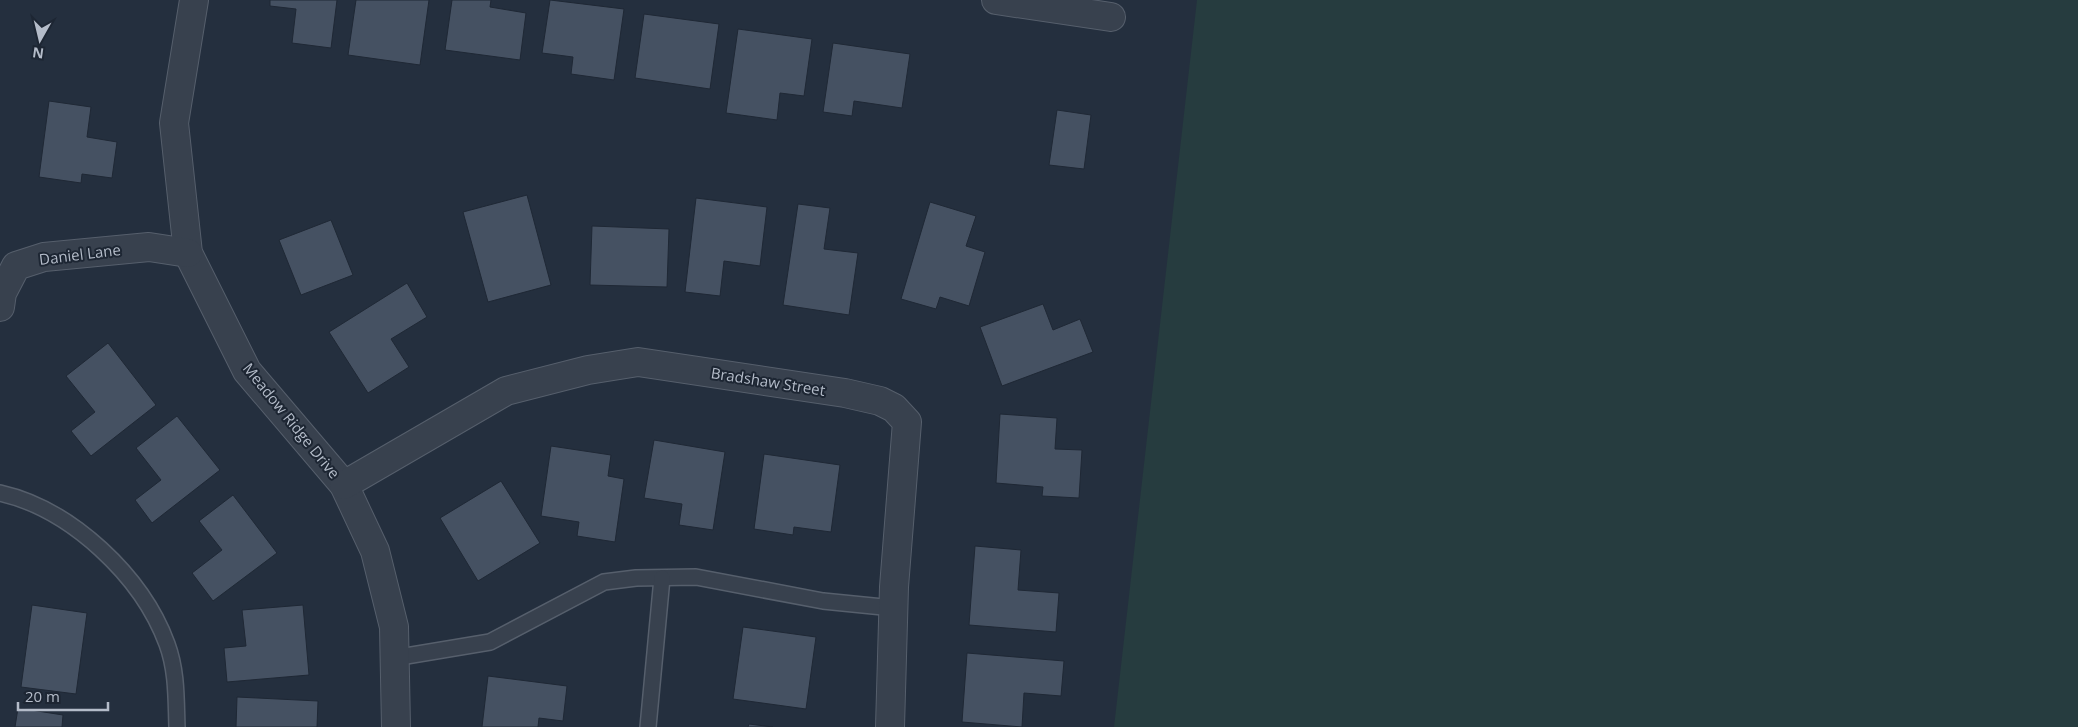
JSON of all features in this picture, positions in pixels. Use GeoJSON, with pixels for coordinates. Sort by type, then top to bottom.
{"type":"FeatureCollection","features":[{"type":"Feature","properties":{"kind":"street","name":"Meadow Ridge Drive"},"geometry":{"type":"LineString","coordinates":[[194,0],[174,123],[188,253],[247,371],[344,484],[375,551],[394,627],[396,727]]}},
{"type":"Feature","properties":{"kind":"street"},"geometry":{"type":"LineString","coordinates":[[996,0],[1110,17]]}},
{"type":"Feature","properties":{"kind":"street","name":"Daniel Lane"},"geometry":{"type":"LineString","coordinates":[[0,307],[2,293],[16,266],[44,257],[149,247],[188,253]]}},
{"type":"Feature","properties":{"kind":"street","name":"Bradshaw Street"},"geometry":{"type":"LineString","coordinates":[[344,484],[506,391],[588,370],[638,362],[845,394],[880,402],[894,408],[907,422],[893,608],[890,727]]}},
{"type":"Feature","properties":{"kind":"lane"},"geometry":{"type":"LineString","coordinates":[[0,493],[14,496],[48,512],[87,536],[134,583],[154,613],[168,645],[176,677],[177,727]]}},
{"type":"Feature","properties":{"kind":"lane"},"geometry":{"type":"LineString","coordinates":[[394,658],[490,642],[604,582],[636,578],[696,577],[823,601],[893,608]]}},
{"type":"Feature","properties":{"kind":"lane"},"geometry":{"type":"LineString","coordinates":[[648,727],[662,578]]}},
{"type":"Feature","properties":{"kind":"green space"},"geometry":{"type":"Polygon","coordinates":[[[1197,0],[2078,0],[2078,727],[1114,727],[1197,0]]]}},
{"type":"Feature","properties":{"kind":"building"},"geometry":{"type":"Polygon","coordinates":[[[270,0],[337,0],[331,48],[292,43],[296,9],[270,6],[270,0]]]}},
{"type":"Feature","properties":{"kind":"building"},"geometry":{"type":"Polygon","coordinates":[[[356,0],[429,0],[420,65],[348,55],[356,0]]]}},
{"type":"Feature","properties":{"kind":"building"},"geometry":{"type":"Polygon","coordinates":[[[452,0],[491,0],[490,7],[526,13],[520,60],[445,50],[452,0]]]}},
{"type":"Feature","properties":{"kind":"building"},"geometry":{"type":"Polygon","coordinates":[[[550,0],[624,9],[614,80],[571,74],[573,57],[542,53],[550,0]]]}},
{"type":"Feature","properties":{"kind":"building"},"geometry":{"type":"Polygon","coordinates":[[[644,14],[719,24],[710,89],[635,78],[644,14]]]}},
{"type":"Feature","properties":{"kind":"building"},"geometry":{"type":"Polygon","coordinates":[[[738,29],[812,39],[804,96],[780,93],[777,120],[726,113],[738,29]]]}},
{"type":"Feature","properties":{"kind":"building"},"geometry":{"type":"Polygon","coordinates":[[[833,43],[910,54],[902,108],[854,101],[852,116],[823,112],[833,43]]]}},
{"type":"Feature","properties":{"kind":"building"},"geometry":{"type":"Polygon","coordinates":[[[49,101],[91,107],[87,137],[117,142],[112,178],[82,174],[81,183],[39,177],[49,101]]]}},
{"type":"Feature","properties":{"kind":"building"},"geometry":{"type":"Polygon","coordinates":[[[1057,110],[1091,115],[1084,169],[1049,165],[1057,110]]]}},
{"type":"Feature","properties":{"kind":"building"},"geometry":{"type":"Polygon","coordinates":[[[527,195],[551,285],[488,302],[463,212],[527,195]]]}},
{"type":"Feature","properties":{"kind":"building"},"geometry":{"type":"Polygon","coordinates":[[[696,198],[767,207],[760,266],[724,261],[720,296],[685,292],[696,198]]]}},
{"type":"Feature","properties":{"kind":"building"},"geometry":{"type":"Polygon","coordinates":[[[930,202],[976,216],[966,246],[985,252],[969,306],[940,297],[936,309],[901,299],[930,202]]]}},
{"type":"Feature","properties":{"kind":"building"},"geometry":{"type":"Polygon","coordinates":[[[798,204],[830,208],[824,249],[858,253],[849,315],[783,305],[798,204]]]}},
{"type":"Feature","properties":{"kind":"building"},"geometry":{"type":"Polygon","coordinates":[[[331,220],[353,275],[301,295],[279,240],[331,220]]]}},
{"type":"Feature","properties":{"kind":"building"},"geometry":{"type":"Polygon","coordinates":[[[592,226],[669,229],[667,287],[590,285],[592,226]]]}},
{"type":"Feature","properties":{"kind":"building"},"geometry":{"type":"Polygon","coordinates":[[[407,283],[427,317],[391,339],[409,367],[368,393],[329,332],[407,283]]]}},
{"type":"Feature","properties":{"kind":"building"},"geometry":{"type":"Polygon","coordinates":[[[1043,304],[1053,330],[1080,319],[1093,352],[1002,386],[980,327],[1043,304]]]}},
{"type":"Feature","properties":{"kind":"building"},"geometry":{"type":"Polygon","coordinates":[[[108,343],[156,405],[91,456],[71,431],[95,412],[66,376],[108,343]]]}},
{"type":"Feature","properties":{"kind":"building"},"geometry":{"type":"Polygon","coordinates":[[[1000,414],[1057,418],[1055,449],[1082,450],[1079,498],[1042,496],[1043,487],[996,483],[1000,414]]]}},
{"type":"Feature","properties":{"kind":"building"},"geometry":{"type":"Polygon","coordinates":[[[177,416],[220,470],[152,523],[135,500],[161,480],[136,448],[177,416]]]}},
{"type":"Feature","properties":{"kind":"building"},"geometry":{"type":"Polygon","coordinates":[[[654,440],[725,452],[713,530],[679,525],[682,504],[644,498],[654,440]]]}},
{"type":"Feature","properties":{"kind":"building"},"geometry":{"type":"Polygon","coordinates":[[[551,446],[611,455],[608,476],[624,479],[615,542],[577,536],[579,522],[541,516],[551,446]]]}},
{"type":"Feature","properties":{"kind":"building"},"geometry":{"type":"Polygon","coordinates":[[[764,454],[840,465],[831,532],[794,527],[793,535],[754,529],[764,454]]]}},
{"type":"Feature","properties":{"kind":"building"},"geometry":{"type":"Polygon","coordinates":[[[501,481],[540,543],[478,581],[440,518],[501,481]]]}},
{"type":"Feature","properties":{"kind":"building"},"geometry":{"type":"Polygon","coordinates":[[[233,495],[277,553],[213,601],[192,573],[222,550],[199,521],[233,495]]]}},
{"type":"Feature","properties":{"kind":"building"},"geometry":{"type":"Polygon","coordinates":[[[975,546],[1021,550],[1018,590],[1059,593],[1056,632],[969,625],[975,546]]]}},
{"type":"Feature","properties":{"kind":"building"},"geometry":{"type":"Polygon","coordinates":[[[32,605],[87,613],[76,694],[21,687],[32,605]]]}},
{"type":"Feature","properties":{"kind":"building"},"geometry":{"type":"Polygon","coordinates":[[[303,605],[309,675],[227,682],[224,648],[246,646],[242,610],[303,605]]]}},
{"type":"Feature","properties":{"kind":"building"},"geometry":{"type":"Polygon","coordinates":[[[743,627],[816,637],[806,709],[733,699],[743,627]]]}},
{"type":"Feature","properties":{"kind":"building"},"geometry":{"type":"Polygon","coordinates":[[[967,653],[1064,661],[1061,696],[1024,693],[1022,727],[962,722],[967,653]]]}},
{"type":"Feature","properties":{"kind":"building"},"geometry":{"type":"Polygon","coordinates":[[[488,676],[567,686],[563,721],[539,718],[538,727],[482,727],[488,676]]]}},
{"type":"Feature","properties":{"kind":"building"},"geometry":{"type":"Polygon","coordinates":[[[237,697],[318,701],[317,727],[236,727],[237,697]]]}},
{"type":"Feature","properties":{"kind":"building"},"geometry":{"type":"Polygon","coordinates":[[[18,708],[63,715],[62,727],[15,727],[18,708]]]}},
{"type":"Feature","properties":{"kind":"building"},"geometry":{"type":"Polygon","coordinates":[[[749,724],[773,727],[748,727],[749,724]]]}}]}
